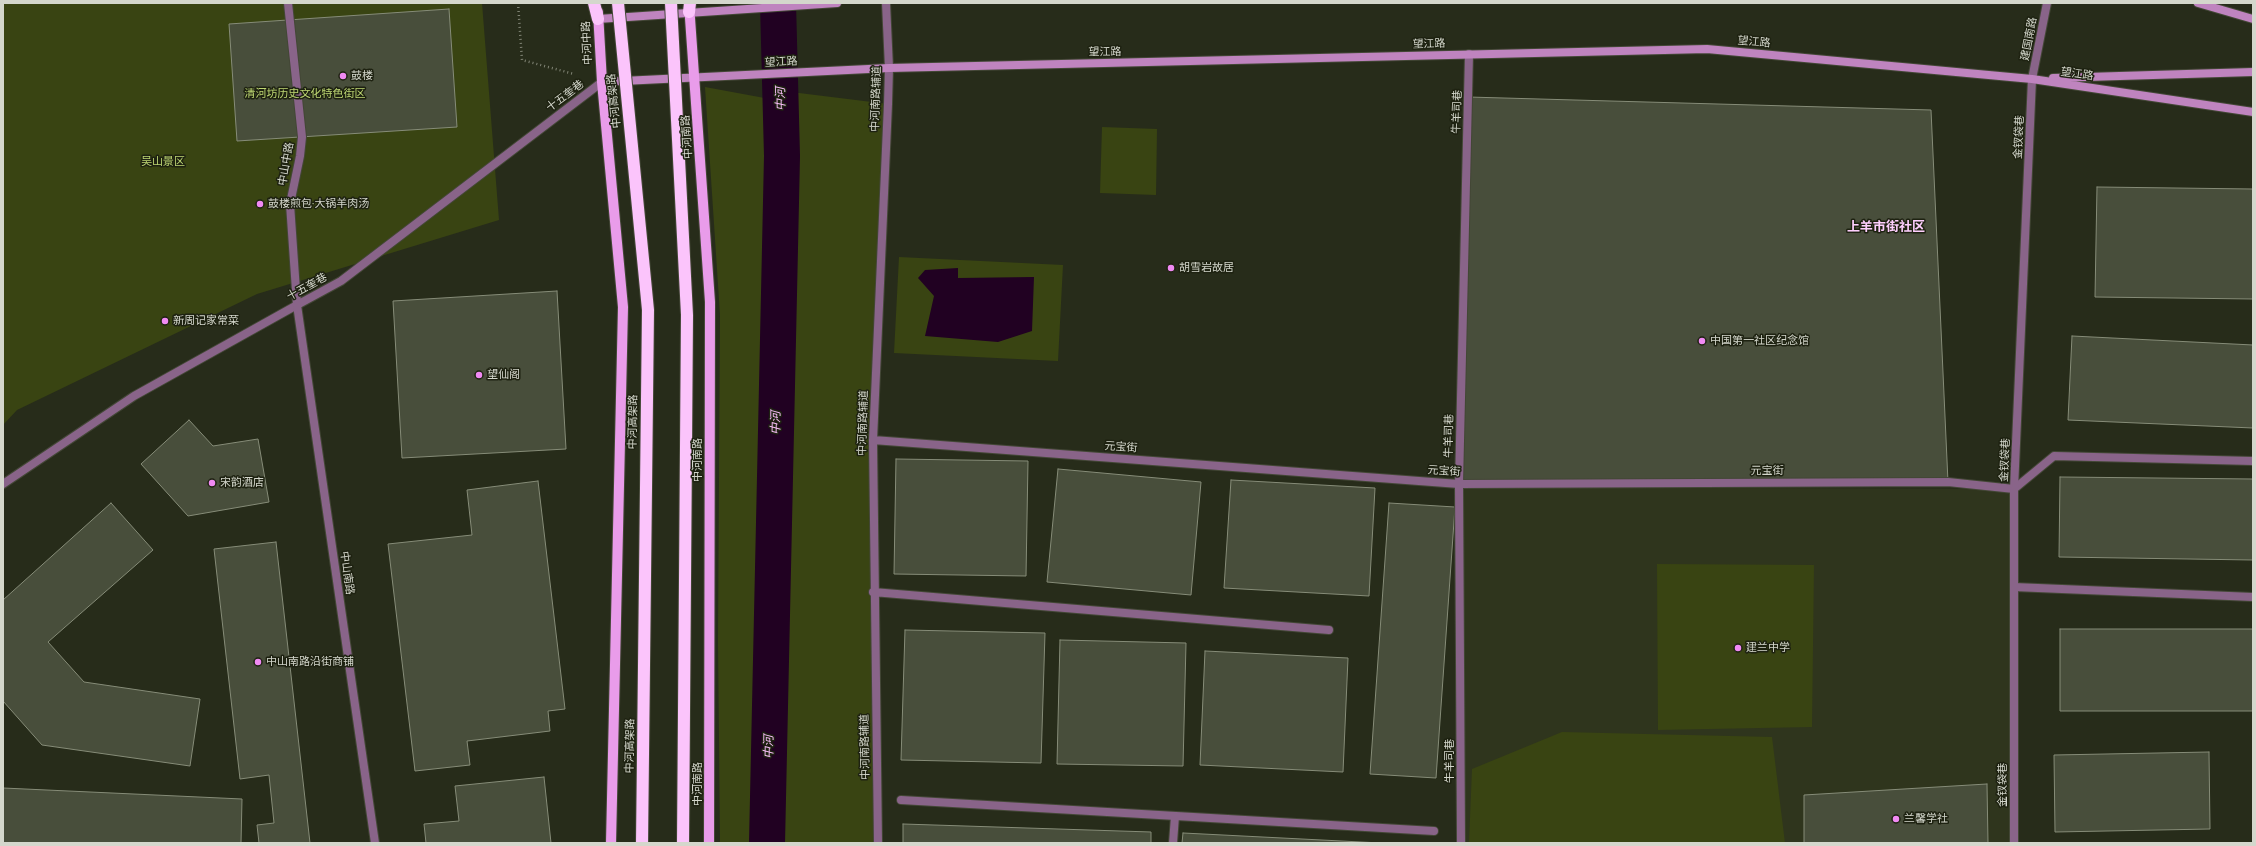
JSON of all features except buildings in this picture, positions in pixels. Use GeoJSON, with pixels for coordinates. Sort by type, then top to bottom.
{"type":"FeatureCollection","features":[{"type":"Feature","properties":{"kind":"highway"},"geometry":{"type":"LineString","coordinates":[[594,3],[598,19]]}},
{"type":"Feature","properties":{"kind":"highway","name":"中河高架路"},"geometry":{"type":"LineString","coordinates":[[618,3],[648,310],[642,843]]}},
{"type":"Feature","properties":{"kind":"highway"},"geometry":{"type":"LineString","coordinates":[[671,3],[687,315],[683,843]]}},
{"type":"Feature","properties":{"kind":"main road","name":"中河中路"},"geometry":{"type":"LineString","coordinates":[[597,3],[602,82]]}},
{"type":"Feature","properties":{"kind":"main road"},"geometry":{"type":"LineString","coordinates":[[598,19],[689,6],[745,8],[837,3]]}},
{"type":"Feature","properties":{"kind":"main road"},"geometry":{"type":"LineString","coordinates":[[2198,3],[2253,19]]}},
{"type":"Feature","properties":{"kind":"main road"},"geometry":{"type":"LineString","coordinates":[[689,6],[695,78]]}},
{"type":"Feature","properties":{"kind":"main road","name":"望江路"},"geometry":{"type":"LineString","coordinates":[[602,82],[889,68],[1707,49],[2032,79],[2253,112]]}},
{"type":"Feature","properties":{"kind":"main road"},"geometry":{"type":"LineString","coordinates":[[2032,79],[2253,72]]}},
{"type":"Feature","properties":{"kind":"main road","name":"中河南路"},"geometry":{"type":"LineString","coordinates":[[695,78],[710,302],[709,843]]}},
{"type":"Feature","properties":{"kind":"main road"},"geometry":{"type":"LineString","coordinates":[[602,82],[623,307],[611,843]]}},
{"type":"Feature","properties":{"kind":"street","name":"中山中路"},"geometry":{"type":"LineString","coordinates":[[288,3],[302,137],[300,156],[290,204],[297,306]]}},
{"type":"Feature","properties":{"kind":"street","name":"中河南路辅道"},"geometry":{"type":"LineString","coordinates":[[878,843],[873,592],[873,440],[889,68],[886,3]]}},
{"type":"Feature","properties":{"kind":"street","name":"建国南路"},"geometry":{"type":"LineString","coordinates":[[2032,79],[2047,3]]}},
{"type":"Feature","properties":{"kind":"street","name":"牛羊司巷"},"geometry":{"type":"LineString","coordinates":[[1461,843],[1459,484],[1469,54]]}},
{"type":"Feature","properties":{"kind":"street","name":"金钗袋巷"},"geometry":{"type":"LineString","coordinates":[[2014,843],[2014,489],[2032,79]]}},
{"type":"Feature","properties":{"kind":"street","name":"十五奎巷"},"geometry":{"type":"LineString","coordinates":[[3,484],[134,396],[341,281],[602,82]]}},
{"type":"Feature","properties":{"kind":"street","name":"中山南路"},"geometry":{"type":"LineString","coordinates":[[297,306],[375,843]]}},
{"type":"Feature","properties":{"kind":"street","name":"元宝街"},"geometry":{"type":"LineString","coordinates":[[873,440],[1459,484],[1948,482],[2014,489]]}},
{"type":"Feature","properties":{"kind":"street"},"geometry":{"type":"LineString","coordinates":[[2014,489],[2054,456],[2253,461]]}},
{"type":"Feature","properties":{"kind":"street"},"geometry":{"type":"LineString","coordinates":[[2014,587],[2253,597]]}},
{"type":"Feature","properties":{"kind":"street"},"geometry":{"type":"LineString","coordinates":[[873,592],[1329,630]]}},
{"type":"Feature","properties":{"kind":"street"},"geometry":{"type":"LineString","coordinates":[[901,800],[1434,831]]}},
{"type":"Feature","properties":{"kind":"street"},"geometry":{"type":"LineString","coordinates":[[1173,843],[1175,816]]}},
{"type":"Feature","properties":{"kind":"path"},"geometry":{"type":"LineString","coordinates":[[518,3],[522,60],[602,82]]}},
{"type":"Feature","properties":{"kind":"shaded area"},"geometry":{"type":"Polygon","coordinates":[[[958,268],[958,278],[1034,277],[1032,331],[998,342],[925,336],[934,296],[918,278],[925,270],[958,268]]]}},
{"type":"Feature","properties":{"kind":"shaded area","name":"建兰中学"},"geometry":{"type":"Polygon","coordinates":[[[1464,487],[2014,489],[2014,843],[1461,843],[1464,487]]]}},
{"type":"Feature","properties":{"kind":"green space","name":"吴山景区"},"geometry":{"type":"Polygon","coordinates":[[[3,3],[482,3],[499,220],[257,294],[17,410],[3,425],[3,3]]]}},
{"type":"Feature","properties":{"kind":"green space"},"geometry":{"type":"Polygon","coordinates":[[[705,87],[770,99],[753,843],[720,843],[718,640],[720,315],[705,87]]]}},
{"type":"Feature","properties":{"kind":"green space"},"geometry":{"type":"Polygon","coordinates":[[[791,92],[888,104],[873,440],[878,843],[775,843],[791,92]]]}},
{"type":"Feature","properties":{"kind":"green space"},"geometry":{"type":"Polygon","coordinates":[[[1102,127],[1157,129],[1156,195],[1100,193],[1102,127]]]}},
{"type":"Feature","properties":{"kind":"green space"},"geometry":{"type":"Polygon","coordinates":[[[899,257],[1063,265],[1058,361],[894,353],[899,257]]]}},
{"type":"Feature","properties":{"kind":"green space"},"geometry":{"type":"Polygon","coordinates":[[[1657,564],[1814,565],[1812,727],[1658,730],[1657,564]]]}},
{"type":"Feature","properties":{"kind":"green space"},"geometry":{"type":"Polygon","coordinates":[[[1562,732],[1772,737],[1785,843],[1469,843],[1472,769],[1562,732]]]}},
{"type":"Feature","properties":{"kind":"waterway","name":"中河"},"geometry":{"type":"LineString","coordinates":[[767,843],[782,156],[778,3]]}},
{"type":"Feature","properties":{"kind":"place","name":"鼓楼"},"geometry":{"type":"Point","coordinates":[343,76]}},
{"type":"Feature","properties":{"kind":"place","name":"鼓楼煎包·大锅羊肉汤"},"geometry":{"type":"Point","coordinates":[260,204]}},
{"type":"Feature","properties":{"kind":"place","name":"胡雪岩故居"},"geometry":{"type":"Point","coordinates":[1171,268]}},
{"type":"Feature","properties":{"kind":"place","name":"新周记家常菜"},"geometry":{"type":"Point","coordinates":[165,321]}},
{"type":"Feature","properties":{"kind":"place","name":"中国第一社区纪念馆"},"geometry":{"type":"Point","coordinates":[1702,341]}},
{"type":"Feature","properties":{"kind":"place","name":"望仙阁"},"geometry":{"type":"Point","coordinates":[479,375]}},
{"type":"Feature","properties":{"kind":"place","name":"宋韵酒店"},"geometry":{"type":"Point","coordinates":[212,483]}},
{"type":"Feature","properties":{"kind":"place","name":"建兰中学"},"geometry":{"type":"Point","coordinates":[1738,648]}},
{"type":"Feature","properties":{"kind":"place","name":"中山南路沿街商铺"},"geometry":{"type":"Point","coordinates":[258,662]}},
{"type":"Feature","properties":{"kind":"place","name":"兰馨学社"},"geometry":{"type":"Point","coordinates":[1896,819]}},
{"type":"Feature","properties":{"kind":"district","name":"上羊市街社区"},"geometry":{"type":"Point","coordinates":[1886,227]}},
{"type":"Feature","properties":{"kind":"park label","name":"清河坊历史文化特色街区"},"geometry":{"type":"Point","coordinates":[305,94]}}]}
